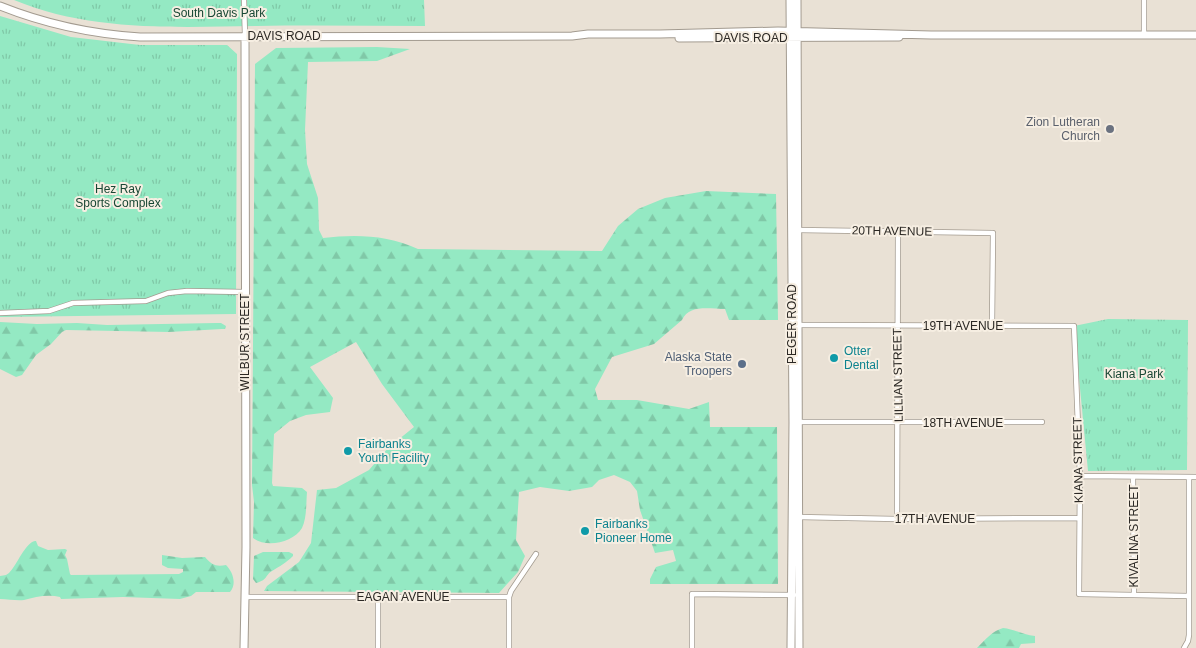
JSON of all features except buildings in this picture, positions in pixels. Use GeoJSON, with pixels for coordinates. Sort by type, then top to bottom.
{"type":"FeatureCollection","features":[{"type":"Feature","properties":{"kind":"street"},"geometry":{"type":"LineString","coordinates":[[244,0],[245,36]]}},
{"type":"Feature","properties":{"kind":"street","name":"PEGER ROAD"},"geometry":{"type":"LineString","coordinates":[[790,0],[794,34]]}},
{"type":"Feature","properties":{"kind":"street","name":"PEGER ROAD"},"geometry":{"type":"LineString","coordinates":[[791,648],[794,595],[796,422],[794,34],[797,0]]}},
{"type":"Feature","properties":{"kind":"street"},"geometry":{"type":"LineString","coordinates":[[1144,0],[1144,35]]}},
{"type":"Feature","properties":{"kind":"street","name":"DAVIS ROAD"},"geometry":{"type":"LineString","coordinates":[[0,6],[38,20],[71,28],[120,36],[794,34],[901,38],[931,35],[1196,35]]}},
{"type":"Feature","properties":{"kind":"street","name":"WILBUR STREET"},"geometry":{"type":"LineString","coordinates":[[244,648],[246,597],[245,36]]}},
{"type":"Feature","properties":{"kind":"street","name":"20TH AVENUE"},"geometry":{"type":"LineString","coordinates":[[794,230],[993,233],[992,326]]}},
{"type":"Feature","properties":{"kind":"street","name":"LILLIAN STREET"},"geometry":{"type":"LineString","coordinates":[[898,232],[898,519]]}},
{"type":"Feature","properties":{"kind":"street"},"geometry":{"type":"LineString","coordinates":[[0,312],[49,311],[73,303],[146,301],[168,293],[187,291],[245,292]]}},
{"type":"Feature","properties":{"kind":"street","name":"19TH AVENUE"},"geometry":{"type":"LineString","coordinates":[[795,325],[1074,326]]}},
{"type":"Feature","properties":{"kind":"street","name":"KIANA STREET"},"geometry":{"type":"LineString","coordinates":[[1074,326],[1080,476],[1079,594],[1134,595]]}},
{"type":"Feature","properties":{"kind":"street","name":"18TH AVENUE"},"geometry":{"type":"LineString","coordinates":[[796,422],[1042,422]]}},
{"type":"Feature","properties":{"kind":"street"},"geometry":{"type":"LineString","coordinates":[[1080,476],[1196,477]]}},
{"type":"Feature","properties":{"kind":"street","name":"KIVALINA STREET"},"geometry":{"type":"LineString","coordinates":[[1133,477],[1134,595]]}},
{"type":"Feature","properties":{"kind":"street"},"geometry":{"type":"LineString","coordinates":[[1184,648],[1189,638],[1189,477]]}},
{"type":"Feature","properties":{"kind":"street","name":"17TH AVENUE"},"geometry":{"type":"LineString","coordinates":[[795,517],[898,519],[1079,518]]}},
{"type":"Feature","properties":{"kind":"street"},"geometry":{"type":"LineString","coordinates":[[509,648],[509,597],[536,554]]}},
{"type":"Feature","properties":{"kind":"street"},"geometry":{"type":"LineString","coordinates":[[692,648],[692,594],[794,595]]}},
{"type":"Feature","properties":{"kind":"street","name":"PEGER ROAD"},"geometry":{"type":"LineString","coordinates":[[794,595],[798,648]]}},
{"type":"Feature","properties":{"kind":"street"},"geometry":{"type":"LineString","coordinates":[[1134,595],[1189,596]]}},
{"type":"Feature","properties":{"kind":"street","name":"EAGAN AVENUE"},"geometry":{"type":"LineString","coordinates":[[246,597],[509,597]]}},
{"type":"Feature","properties":{"kind":"street"},"geometry":{"type":"LineString","coordinates":[[378,598],[378,648]]}},
{"type":"Feature","properties":{"kind":"green space","name":"South Davis Park"},"geometry":{"type":"Polygon","coordinates":[[[14,0],[424,0],[425,26],[164,27],[103,23],[73,18],[14,0]]]}},
{"type":"Feature","properties":{"kind":"green space","name":"Hez Ray Sports Complex"},"geometry":{"type":"Polygon","coordinates":[[[0,16],[71,37],[140,45],[227,45],[237,54],[236,314],[0,317],[0,16]]]}},
{"type":"Feature","properties":{"kind":"green space"},"geometry":{"type":"Polygon","coordinates":[[[377,47],[410,49],[377,61],[308,62],[305,130],[307,164],[318,198],[319,230],[323,238],[360,236],[383,238],[418,249],[602,251],[618,226],[638,209],[665,198],[706,191],[776,194],[778,320],[729,320],[725,309],[695,309],[685,315],[682,320],[654,344],[612,357],[595,389],[598,400],[637,400],[689,409],[709,402],[710,427],[777,427],[778,584],[650,584],[650,579],[656,567],[676,561],[673,550],[655,553],[640,510],[637,491],[630,482],[614,475],[599,480],[592,487],[569,491],[540,487],[519,492],[516,540],[525,556],[518,572],[499,593],[264,591],[267,586],[299,562],[311,543],[317,490],[336,488],[369,470],[388,448],[414,427],[382,384],[356,342],[310,367],[333,398],[330,412],[306,415],[290,421],[274,434],[272,483],[273,486],[302,488],[307,492],[304,524],[298,533],[279,542],[265,543],[253,538],[255,64],[276,48],[377,47]]]}},
{"type":"Feature","properties":{"kind":"green space","name":"Kiana Park"},"geometry":{"type":"Polygon","coordinates":[[[1108,319],[1188,320],[1187,470],[1088,471],[1074,326],[1108,319]]]}},
{"type":"Feature","properties":{"kind":"green space"},"geometry":{"type":"Polygon","coordinates":[[[0,322],[107,325],[221,323],[226,326],[225,329],[169,332],[66,330],[36,355],[22,375],[16,377],[0,369],[0,322]]]}},
{"type":"Feature","properties":{"kind":"green space"},"geometry":{"type":"Polygon","coordinates":[[[36,541],[38,546],[48,550],[67,550],[65,555],[71,575],[179,574],[183,572],[183,569],[168,568],[162,565],[162,555],[182,558],[205,557],[214,565],[226,565],[231,571],[234,582],[230,592],[196,592],[191,596],[180,599],[123,597],[61,599],[60,597],[42,596],[21,600],[0,599],[0,576],[9,573],[24,550],[36,541]]]}},
{"type":"Feature","properties":{"kind":"green space"},"geometry":{"type":"Polygon","coordinates":[[[263,552],[289,552],[293,556],[263,580],[256,583],[253,579],[254,556],[263,552]]]}},
{"type":"Feature","properties":{"kind":"green space"},"geometry":{"type":"Polygon","coordinates":[[[1003,628],[1035,636],[1035,643],[1021,644],[1019,648],[977,648],[992,634],[1003,628]]]}},
{"type":"Feature","properties":{"kind":"place","name":"Zion Lutheran Church"},"geometry":{"type":"Point","coordinates":[1110,129]}},
{"type":"Feature","properties":{"kind":"place","name":"Otter Dental"},"geometry":{"type":"Point","coordinates":[834,358]}},
{"type":"Feature","properties":{"kind":"place","name":"Alaska State Troopers"},"geometry":{"type":"Point","coordinates":[742,364]}},
{"type":"Feature","properties":{"kind":"place","name":"Fairbanks Youth Facility"},"geometry":{"type":"Point","coordinates":[348,451]}},
{"type":"Feature","properties":{"kind":"place","name":"Fairbanks Pioneer Home"},"geometry":{"type":"Point","coordinates":[585,531]}}]}
